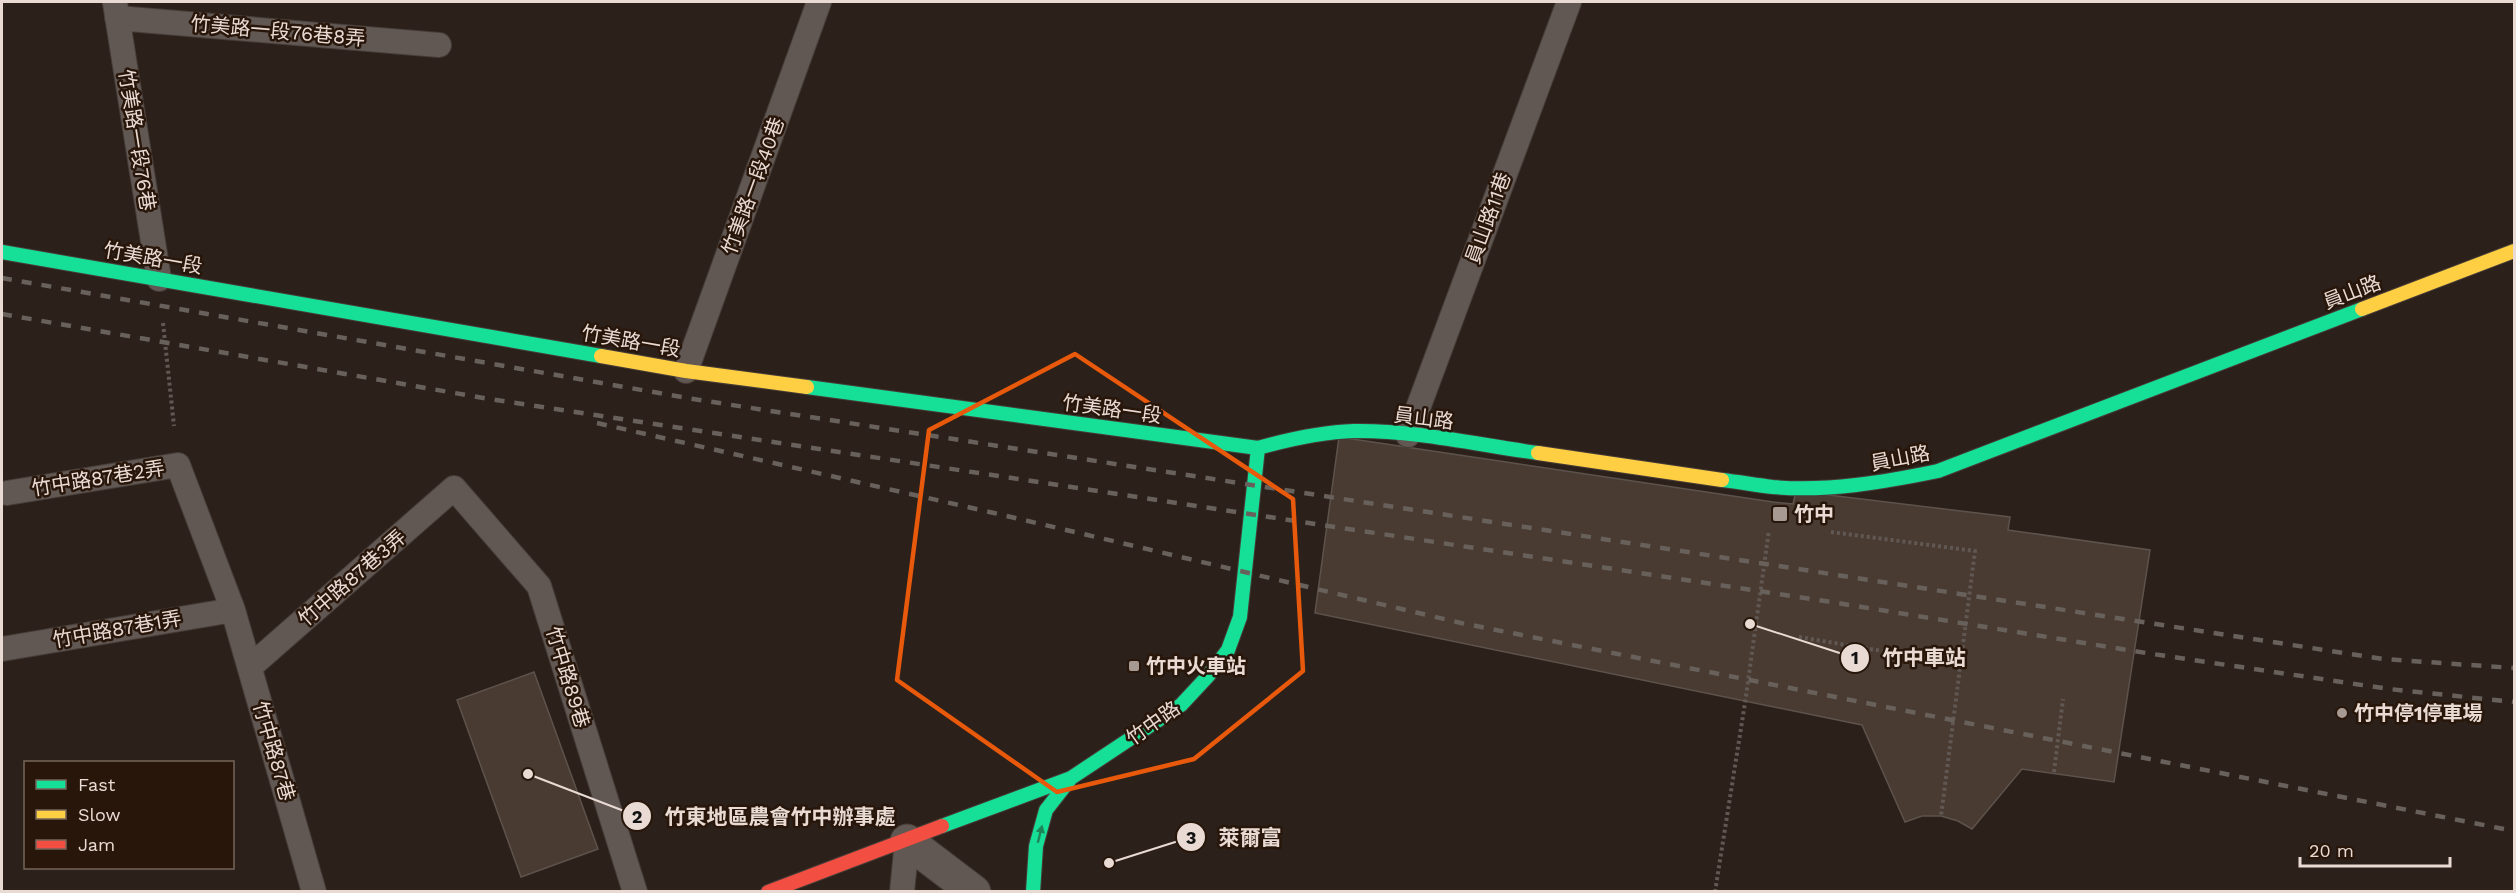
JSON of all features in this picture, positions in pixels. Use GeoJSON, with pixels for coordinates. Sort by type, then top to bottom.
{"type":"FeatureCollection","features":[{"type":"Feature","properties":{"kind":"street","name":"員山路"},"geometry":{"type":"LineString","coordinates":[[1258,448],[1302,436],[1354,430],[1408,435],[1774,487],[1826,488],[1859,485],[1938,471],[2514,251]]}},
{"type":"Feature","properties":{"kind":"street","name":"竹美路一段"},"geometry":{"type":"LineString","coordinates":[[2,252],[686,371],[1258,448]]}},
{"type":"Feature","properties":{"kind":"street","name":"竹中路"},"geometry":{"type":"LineString","coordinates":[[768,891],[908,841],[1071,778],[1180,705],[1208,676],[1228,650],[1240,618],[1258,448]]}},
{"type":"Feature","properties":{"kind":"street"},"geometry":{"type":"LineString","coordinates":[[1033,891],[1036,846],[1046,810],[1071,778]]}},
{"type":"Feature","properties":{"kind":"street"},"geometry":{"type":"LineString","coordinates":[[908,841],[974,891]]}},
{"type":"Feature","properties":{"kind":"lane","name":"竹美路一段40巷"},"geometry":{"type":"LineString","coordinates":[[686,371],[819,2]]}},
{"type":"Feature","properties":{"kind":"lane","name":"員山路11巷"},"geometry":{"type":"LineString","coordinates":[[1408,435],[1569,2]]}},
{"type":"Feature","properties":{"kind":"lane","name":"竹美路一段76巷8弄"},"geometry":{"type":"LineString","coordinates":[[116,10],[439,45]]}},
{"type":"Feature","properties":{"kind":"lane","name":"竹美路一段76巷"},"geometry":{"type":"LineString","coordinates":[[116,10],[159,279]]}},
{"type":"Feature","properties":{"kind":"lane","name":"竹中路87巷2弄"},"geometry":{"type":"LineString","coordinates":[[7,493],[178,465],[233,610]]}},
{"type":"Feature","properties":{"kind":"lane","name":"竹中路87巷3弄"},"geometry":{"type":"LineString","coordinates":[[250,667],[454,488]]}},
{"type":"Feature","properties":{"kind":"lane","name":"竹中路89巷"},"geometry":{"type":"LineString","coordinates":[[454,488],[539,586],[635,891]]}},
{"type":"Feature","properties":{"kind":"lane","name":"竹中路87巷1弄"},"geometry":{"type":"LineString","coordinates":[[2,649],[233,610]]}},
{"type":"Feature","properties":{"kind":"lane","name":"竹中路87巷"},"geometry":{"type":"LineString","coordinates":[[233,610],[314,891]]}},
{"type":"Feature","properties":{"kind":"lane"},"geometry":{"type":"LineString","coordinates":[[902,891],[908,841]]}},
{"type":"Feature","properties":{"kind":"path"},"geometry":{"type":"LineString","coordinates":[[159,279],[178,465]]}},
{"type":"Feature","properties":{"kind":"path"},"geometry":{"type":"LineString","coordinates":[[1715,891],[1745,703],[1774,487]]}},
{"type":"Feature","properties":{"kind":"path"},"geometry":{"type":"LineString","coordinates":[[1823,531],[1975,551],[1941,816]]}},
{"type":"Feature","properties":{"kind":"path"},"geometry":{"type":"LineString","coordinates":[[1799,637],[1960,664]]}},
{"type":"Feature","properties":{"kind":"path"},"geometry":{"type":"LineString","coordinates":[[2054,772],[2063,699]]}},
{"type":"Feature","properties":{"kind":"highlighted area"},"geometry":{"type":"Polygon","coordinates":[[[1075,354],[1293,499],[1303,671],[1194,759],[1057,792],[897,680],[929,430],[1075,354]]]}},
{"type":"Feature","properties":{"kind":"building"},"geometry":{"type":"Polygon","coordinates":[[[1339,437],[1773,502],[1793,504],[1796,491],[2010,517],[2008,530],[2150,550],[2114,782],[2022,769],[1972,829],[1958,821],[1941,816],[1922,816],[1905,822],[1862,725],[1315,613],[1339,437]]]}},
{"type":"Feature","properties":{"kind":"building"},"geometry":{"type":"Polygon","coordinates":[[[534,672],[598,849],[521,877],[457,700],[534,672]]]}},
{"type":"Feature","properties":{"kind":"railway"},"geometry":{"type":"LineString","coordinates":[[2,278],[693,399],[2383,659],[2514,668]]}},
{"type":"Feature","properties":{"kind":"railway"},"geometry":{"type":"LineString","coordinates":[[2,314],[489,399],[1825,601],[2146,653],[2389,689],[2514,702]]}},
{"type":"Feature","properties":{"kind":"railway"},"geometry":{"type":"LineString","coordinates":[[597,423],[994,513],[1461,623],[2514,831]]}},
{"type":"Feature","properties":{"kind":"traffic: fast"},"geometry":{"type":"LineString","coordinates":[[2,252],[601,356]]}},
{"type":"Feature","properties":{"kind":"traffic: fast"},"geometry":{"type":"LineString","coordinates":[[1722,480],[1773,487],[1814,488],[1877,482],[1938,471],[2362,309]]}},
{"type":"Feature","properties":{"kind":"traffic: fast"},"geometry":{"type":"LineString","coordinates":[[807,387],[1258,448],[1318,434],[1377,431],[1423,435],[1538,453]]}},
{"type":"Feature","properties":{"kind":"traffic: fast"},"geometry":{"type":"LineString","coordinates":[[942,826],[1071,778],[1181,705],[1208,676],[1228,650],[1240,617],[1258,448]]}},
{"type":"Feature","properties":{"kind":"traffic: fast"},"geometry":{"type":"LineString","coordinates":[[1033,892],[1036,846],[1046,810],[1071,778]]}},
{"type":"Feature","properties":{"kind":"traffic: slow"},"geometry":{"type":"LineString","coordinates":[[2362,309],[2514,251]]}},
{"type":"Feature","properties":{"kind":"traffic: slow"},"geometry":{"type":"LineString","coordinates":[[601,356],[686,371],[807,387]]}},
{"type":"Feature","properties":{"kind":"traffic: slow"},"geometry":{"type":"LineString","coordinates":[[1538,453],[1722,480]]}},
{"type":"Feature","properties":{"kind":"traffic: jam"},"geometry":{"type":"LineString","coordinates":[[768,892],[942,826]]}},
{"type":"Feature","properties":{"kind":"place","name":"竹中"},"geometry":{"type":"Point","coordinates":[1780,514]}},
{"type":"Feature","properties":{"kind":"place","name":"竹中車站"},"geometry":{"type":"Point","coordinates":[1750,624]}},
{"type":"Feature","properties":{"kind":"place","name":"竹中火車站"},"geometry":{"type":"Point","coordinates":[1134,666]}},
{"type":"Feature","properties":{"kind":"place","name":"竹中停1停車場"},"geometry":{"type":"Point","coordinates":[2342,713]}},
{"type":"Feature","properties":{"kind":"place","name":"竹東地區農會竹中辦事處"},"geometry":{"type":"Point","coordinates":[528,774]}},
{"type":"Feature","properties":{"kind":"place","name":"萊爾富"},"geometry":{"type":"Point","coordinates":[1109,863]}}]}
